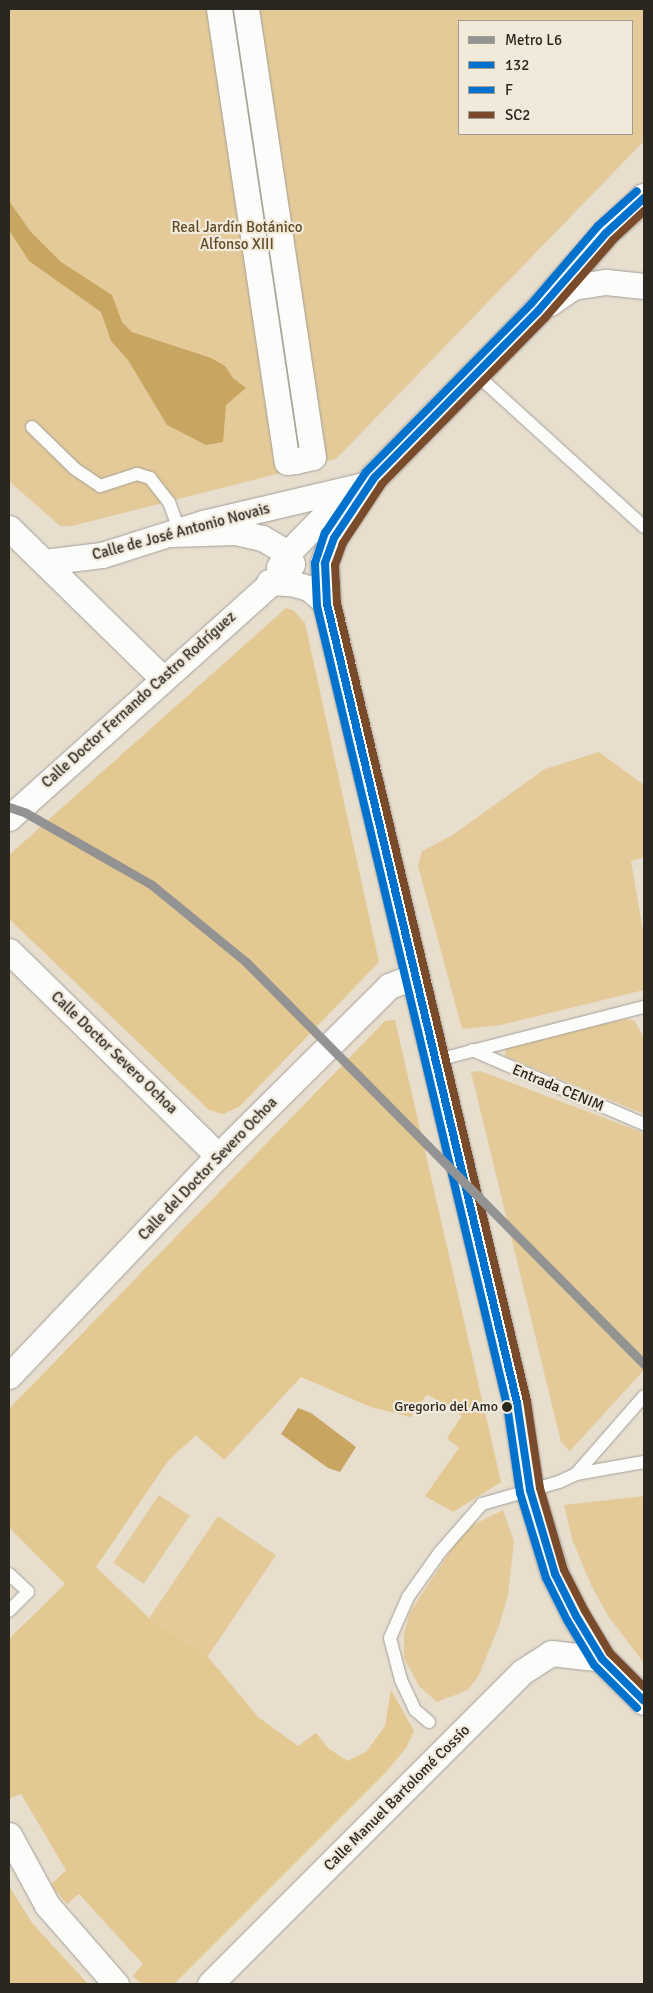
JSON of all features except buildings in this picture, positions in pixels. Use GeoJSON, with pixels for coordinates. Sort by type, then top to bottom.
{"type":"FeatureCollection","features":[{"type":"Feature","properties":{"kind":"street"},"geometry":{"type":"LineString","coordinates":[[219,9],[287,462],[291,466],[313,457],[246,9]]}},
{"type":"Feature","properties":{"kind":"street"},"geometry":{"type":"LineString","coordinates":[[644,198],[606,233],[538,311],[476,374],[359,487],[334,538],[325,564],[327,604],[419,984],[517,1403],[530,1490],[555,1574],[602,1659],[644,1701]]}},
{"type":"Feature","properties":{"kind":"street"},"geometry":{"type":"LineString","coordinates":[[538,311],[573,287],[606,282],[644,286]]}},
{"type":"Feature","properties":{"kind":"street","name":"Calle de José Antonio Novais"},"geometry":{"type":"LineString","coordinates":[[44,562],[102,555],[203,523],[359,487]]}},
{"type":"Feature","properties":{"kind":"street","name":"Calle Doctor Fernando Castro Rodríguez"},"geometry":{"type":"LineString","coordinates":[[9,818],[269,582],[288,553],[359,487]]}},
{"type":"Feature","properties":{"kind":"street"},"geometry":{"type":"LineString","coordinates":[[9,528],[162,679]]}},
{"type":"Feature","properties":{"kind":"street"},"geometry":{"type":"LineString","coordinates":[[176,533],[235,532],[262,538],[288,553]]}},
{"type":"Feature","properties":{"kind":"street"},"geometry":{"type":"LineString","coordinates":[[269,582],[291,582],[309,588],[327,604]]}},
{"type":"Feature","properties":{"kind":"street","name":"Calle Doctor Severo Ochoa"},"geometry":{"type":"LineString","coordinates":[[9,951],[218,1156]]}},
{"type":"Feature","properties":{"kind":"street","name":"Calle del Doctor Severo Ochoa"},"geometry":{"type":"LineString","coordinates":[[10,1371],[218,1156],[389,986],[402,981],[419,984]]}},
{"type":"Feature","properties":{"kind":"street","name":"Calle Manuel Bartolomé Cossío"},"geometry":{"type":"LineString","coordinates":[[210,1984],[522,1672],[552,1653],[602,1659]]}},
{"type":"Feature","properties":{"kind":"street"},"geometry":{"type":"LineString","coordinates":[[9,1835],[47,1905],[116,1984]]}},
{"type":"Feature","properties":{"kind":"lane"},"geometry":{"type":"LineString","coordinates":[[476,374],[644,526]]}},
{"type":"Feature","properties":{"kind":"lane"},"geometry":{"type":"LineString","coordinates":[[32,427],[75,469],[100,486],[137,474],[150,478],[169,502],[176,533]]}},
{"type":"Feature","properties":{"kind":"lane","name":"Entrada CENIM"},"geometry":{"type":"LineString","coordinates":[[437,1060],[644,1007]]}},
{"type":"Feature","properties":{"kind":"lane","name":"Entrada CENIM"},"geometry":{"type":"LineString","coordinates":[[472,1050],[644,1124]]}},
{"type":"Feature","properties":{"kind":"lane"},"geometry":{"type":"LineString","coordinates":[[576,1474],[644,1396]]}},
{"type":"Feature","properties":{"kind":"lane"},"geometry":{"type":"LineString","coordinates":[[429,1722],[416,1710],[401,1680],[390,1638],[408,1597],[440,1552],[482,1504],[576,1474],[644,1462]]}},
{"type":"Feature","properties":{"kind":"lane"},"geometry":{"type":"LineString","coordinates":[[9,1574],[28,1592],[9,1611]]}},
{"type":"Feature","properties":{"kind":"shaded area"},"geometry":{"type":"Polygon","coordinates":[[[9,9],[644,9],[644,1984],[9,1984],[9,9]]]}},
{"type":"Feature","properties":{"kind":"shaded area"},"geometry":{"type":"Polygon","coordinates":[[[9,201],[31,232],[61,262],[112,295],[122,322],[132,332],[211,358],[225,366],[233,378],[246,388],[226,405],[223,442],[206,445],[167,425],[128,360],[111,341],[101,312],[29,261],[9,230],[9,201]]]}},
{"type":"Feature","properties":{"kind":"shaded area"},"geometry":{"type":"Polygon","coordinates":[[[286,608],[293,610],[305,623],[379,962],[239,1107],[223,1114],[209,1110],[9,919],[9,855],[286,608]]]}},
{"type":"Feature","properties":{"kind":"shaded area"},"geometry":{"type":"Polygon","coordinates":[[[395,1020],[501,1482],[453,1512],[425,1496],[459,1448],[447,1438],[462,1416],[427,1394],[411,1417],[371,1407],[301,1377],[224,1460],[196,1435],[168,1461],[96,1567],[150,1619],[208,1657],[258,1717],[298,1746],[316,1733],[328,1748],[347,1761],[366,1752],[385,1726],[391,1690],[414,1731],[406,1748],[387,1771],[174,1984],[141,1984],[133,1976],[143,1964],[79,1894],[67,1904],[51,1885],[66,1870],[21,1794],[9,1799],[9,1639],[65,1584],[9,1527],[9,1409],[385,1021],[395,1020]]]}},
{"type":"Feature","properties":{"kind":"shaded area"},"geometry":{"type":"Polygon","coordinates":[[[298,1408],[311,1413],[356,1447],[340,1472],[328,1468],[281,1434],[298,1408]]]}},
{"type":"Feature","properties":{"kind":"shaded area"},"geometry":{"type":"Polygon","coordinates":[[[9,1886],[32,1923],[88,1984],[9,1984],[9,1886]]]}},
{"type":"Feature","properties":{"kind":"green space","name":"Real Jardín Botánico Alfonso XIII"},"geometry":{"type":"Polygon","coordinates":[[[9,9],[644,9],[644,141],[336,459],[72,526],[60,526],[9,481],[9,9]]]}},
{"type":"Feature","properties":{"kind":"green space"},"geometry":{"type":"Polygon","coordinates":[[[599,752],[644,785],[644,857],[631,861],[644,936],[644,990],[501,1025],[462,1029],[418,866],[422,851],[451,836],[545,769],[599,752]]]}},
{"type":"Feature","properties":{"kind":"green space"},"geometry":{"type":"Polygon","coordinates":[[[626,1019],[635,1021],[644,1038],[644,1114],[505,1056],[507,1046],[626,1019]]]}},
{"type":"Feature","properties":{"kind":"green space"},"geometry":{"type":"Polygon","coordinates":[[[480,1071],[644,1133],[644,1370],[570,1451],[561,1442],[471,1072],[480,1071]]]}},
{"type":"Feature","properties":{"kind":"green space"},"geometry":{"type":"Polygon","coordinates":[[[159,1495],[190,1516],[144,1584],[113,1563],[159,1495]]]}},
{"type":"Feature","properties":{"kind":"green space"},"geometry":{"type":"Polygon","coordinates":[[[644,1496],[644,1663],[608,1616],[591,1585],[572,1539],[564,1505],[644,1496]]]}},
{"type":"Feature","properties":{"kind":"green space"},"geometry":{"type":"Polygon","coordinates":[[[503,1510],[514,1541],[508,1595],[500,1623],[479,1675],[468,1690],[437,1702],[419,1686],[404,1658],[404,1634],[410,1612],[465,1529],[503,1510]]]}},
{"type":"Feature","properties":{"kind":"green space"},"geometry":{"type":"Polygon","coordinates":[[[218,1516],[276,1555],[207,1657],[149,1618],[218,1516]]]}},
{"type":"Feature","properties":{"kind":"metro line","name":"L6"},"geometry":{"type":"LineString","coordinates":[[9,807],[26,813],[152,885],[246,962],[644,1364]]}},
{"type":"Feature","properties":{"kind":"transit line","name":"F"},"geometry":{"type":"LineString","coordinates":[[637,191],[598,226],[531,304],[366,472],[325,533],[315,563],[317,606],[507,1405],[520,1493],[546,1578],[567,1620],[594,1665],[637,1708]]}},
{"type":"Feature","properties":{"kind":"transit line","name":"132"},"geometry":{"type":"LineString","coordinates":[[644,198],[606,233],[538,311],[374,478],[334,538],[325,563],[327,604],[517,1403],[530,1490],[555,1574],[576,1616],[602,1659],[644,1701]]}},
{"type":"Feature","properties":{"kind":"transit line","name":"SC2"},"geometry":{"type":"LineString","coordinates":[[644,211],[613,240],[545,318],[382,484],[343,543],[335,565],[337,603],[527,1401],[540,1488],[564,1570],[585,1611],[610,1653],[644,1687]]}},
{"type":"Feature","properties":{"kind":"place","name":"Gregorio del Amo"},"geometry":{"type":"Point","coordinates":[507,1407]}}]}
